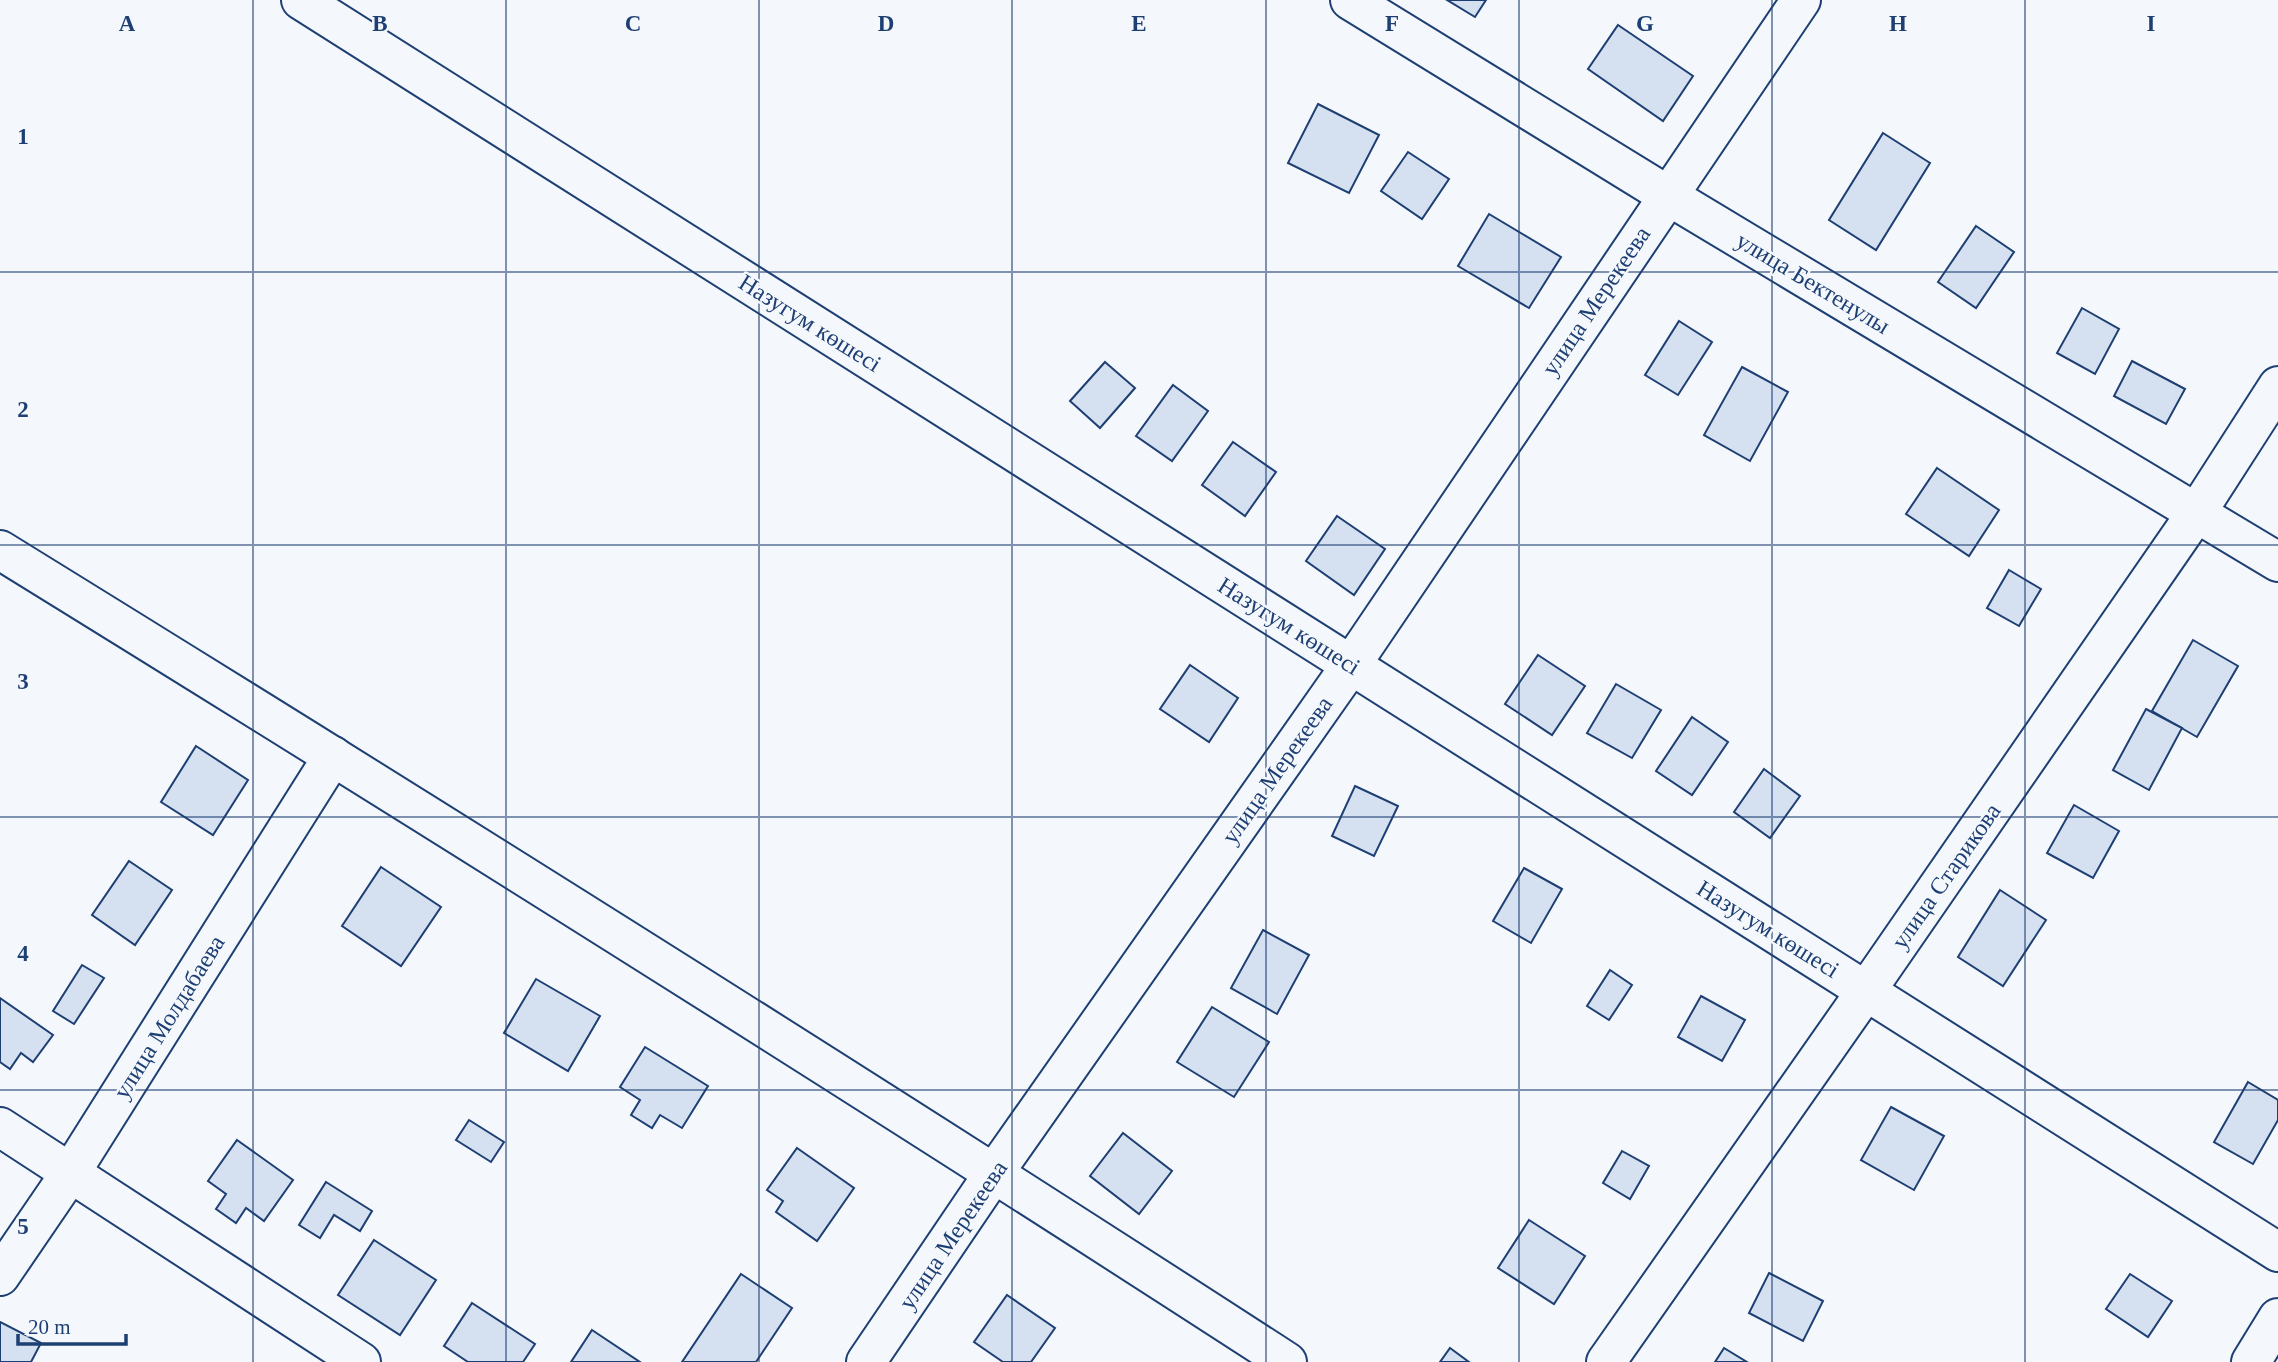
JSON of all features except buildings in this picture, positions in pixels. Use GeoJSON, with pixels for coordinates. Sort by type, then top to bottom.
{"type":"FeatureCollection","features":[{"type":"Feature","properties":{"kind":"street","name":"Назугум көшесі"},"geometry":{"type":"LineString","coordinates":[[301,0],[2278,1252]]}},
{"type":"Feature","properties":{"kind":"street","name":"улица Бектенулы"},"geometry":{"type":"LineString","coordinates":[[1350,0],[1667,195],[2278,562]]}},
{"type":"Feature","properties":{"kind":"street","name":"улица Мерекеева"},"geometry":{"type":"LineString","coordinates":[[866,1362],[994,1173],[1351,665],[1801,0]]}},
{"type":"Feature","properties":{"kind":"street","name":"улица Старикова"},"geometry":{"type":"LineString","coordinates":[[1606,1362],[1866,992],[2197,512],[2278,386]]}},
{"type":"Feature","properties":{"kind":"street"},"geometry":{"type":"LineString","coordinates":[[0,550],[333,756],[994,1173],[1287,1362]]}},
{"type":"Feature","properties":{"kind":"street","name":"улица Молдабаева"},"geometry":{"type":"LineString","coordinates":[[0,1276],[71,1172],[333,756]]}},
{"type":"Feature","properties":{"kind":"street"},"geometry":{"type":"LineString","coordinates":[[0,1127],[361,1362]]}},
{"type":"Feature","properties":{"kind":"street"},"geometry":{"type":"LineString","coordinates":[[2251,1362],[2278,1318]]}}]}
